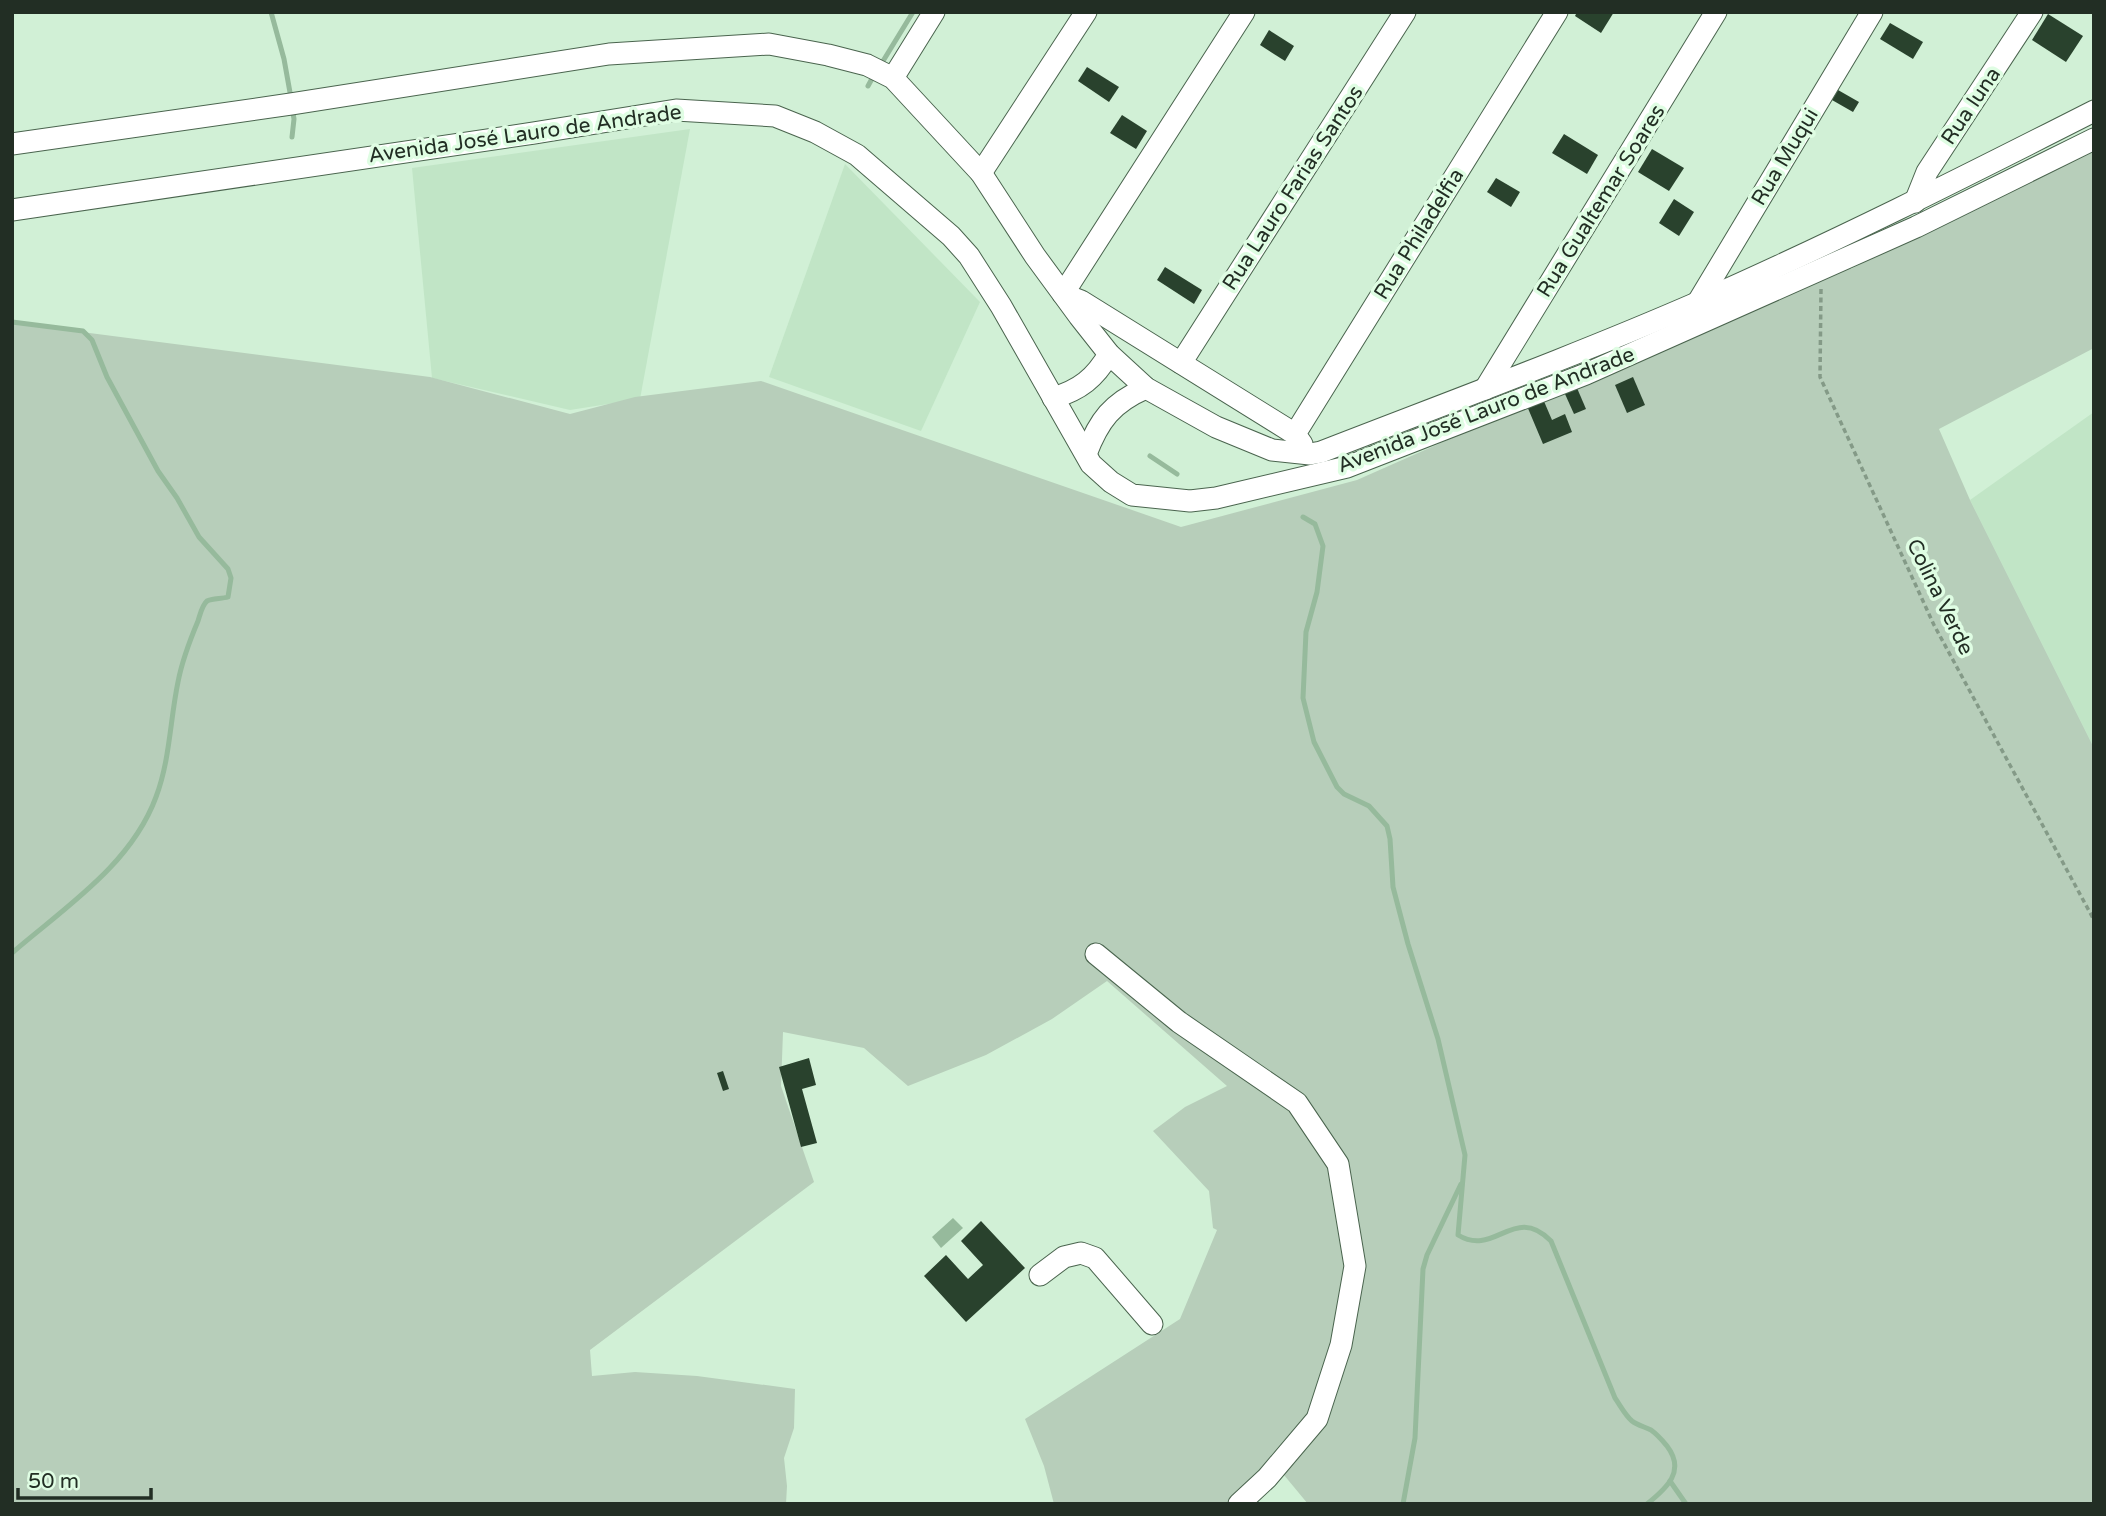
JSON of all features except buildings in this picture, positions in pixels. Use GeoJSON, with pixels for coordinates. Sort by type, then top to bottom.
{"type":"FeatureCollection","features":[{"type":"Feature","properties":{"kind":"street"},"geometry":{"type":"LineString","coordinates":[[12,144],[609,54],[769,44],[828,55],[882,72],[934,12]]}},
{"type":"Feature","properties":{"kind":"street"},"geometry":{"type":"LineString","coordinates":[[981,173],[1086,12]]}},
{"type":"Feature","properties":{"kind":"street"},"geometry":{"type":"LineString","coordinates":[[1244,12],[1063,295],[1081,301],[1295,434],[1310,454]]}},
{"type":"Feature","properties":{"kind":"street","name":"Rua Lauro Farias Santos"},"geometry":{"type":"LineString","coordinates":[[1181,363],[1405,12]]}},
{"type":"Feature","properties":{"kind":"street","name":"Rua Philadelfia"},"geometry":{"type":"LineString","coordinates":[[1295,434],[1557,12]]}},
{"type":"Feature","properties":{"kind":"street","name":"Rua Gualtemar Soares"},"geometry":{"type":"LineString","coordinates":[[1485,389],[1716,12]]}},
{"type":"Feature","properties":{"kind":"street","name":"Rua Muqui"},"geometry":{"type":"LineString","coordinates":[[1699,302],[1872,12]]}},
{"type":"Feature","properties":{"kind":"street","name":"Rua Iuna"},"geometry":{"type":"LineString","coordinates":[[1914,202],[1927,172],[2032,12]]}},
{"type":"Feature","properties":{"kind":"street","name":"Avenida José Lauro de Andrade"},"geometry":{"type":"LineString","coordinates":[[882,72],[981,173],[1063,295],[1109,354],[1146,388],[1216,428],[1272,450],[1310,454],[1485,389],[1699,302],[1914,202],[2094,111]]}},
{"type":"Feature","properties":{"kind":"street","name":"Avenida José Lauro de Andrade"},"geometry":{"type":"LineString","coordinates":[[12,210],[676,110],[775,116],[815,132],[857,155],[951,236],[969,256],[1001,306],[1091,464],[1111,482],[1132,495],[1190,501],[1216,498],[1347,467],[1586,374],[1916,227],[2094,139]]}},
{"type":"Feature","properties":{"kind":"street"},"geometry":{"type":"LineString","coordinates":[[1053,398],[1087,383],[1100,370],[1109,354]]}},
{"type":"Feature","properties":{"kind":"street"},"geometry":{"type":"LineString","coordinates":[[1086,454],[1094,431],[1108,412],[1126,396],[1146,388]]}},
{"type":"Feature","properties":{"kind":"street"},"geometry":{"type":"LineString","coordinates":[[1096,954],[1179,1022],[1297,1103],[1338,1164],[1355,1266],[1341,1345],[1317,1419],[1267,1478],[1239,1504]]}},
{"type":"Feature","properties":{"kind":"street"},"geometry":{"type":"LineString","coordinates":[[1040,1275],[1064,1257],[1081,1253],[1095,1258],[1152,1324]]}},
{"type":"Feature","properties":{"kind":"path","name":"Colina Verde"},"geometry":{"type":"LineString","coordinates":[[1821,269],[1820,377],[1934,625],[2094,919]]}},
{"type":"Feature","properties":{"kind":"shaded area"},"geometry":{"type":"Polygon","coordinates":[[[690,129],[640,399],[570,410],[432,378],[412,168],[690,129]]]}},
{"type":"Feature","properties":{"kind":"shaded area"},"geometry":{"type":"Polygon","coordinates":[[[2090,144],[2094,152],[2094,348],[1939,429],[1970,500],[2094,748],[2094,1504],[1308,1504],[1274,1463],[1228,1504],[1054,1504],[1044,1466],[1025,1419],[1180,1319],[1217,1230],[1213,1228],[1209,1191],[1153,1131],[1185,1107],[1227,1086],[1107,981],[1052,1019],[986,1055],[908,1086],[864,1048],[783,1032],[781,1086],[814,1182],[590,1350],[592,1376],[635,1372],[697,1376],[795,1389],[794,1428],[784,1458],[786,1504],[12,1504],[12,323],[430,377],[570,414],[635,397],[761,381],[1181,527],[1357,480],[1848,263],[1851,269],[2090,144]]]}},
{"type":"Feature","properties":{"kind":"shaded area"},"geometry":{"type":"Polygon","coordinates":[[[845,164],[980,302],[921,431],[769,377],[845,164]]]}},
{"type":"Feature","properties":{"kind":"shaded area"},"geometry":{"type":"Polygon","coordinates":[[[2094,412],[2094,748],[1970,500],[2094,412]]]}},
{"type":"Feature","properties":{"kind":"shaded area"},"geometry":{"type":"Polygon","coordinates":[[[953,1218],[963,1228],[941,1248],[932,1237],[953,1218]]]}},
{"type":"Feature","properties":{"kind":"waterway"},"geometry":{"type":"LineString","coordinates":[[271,12],[291,98]]}},
{"type":"Feature","properties":{"kind":"waterway"},"geometry":{"type":"LineString","coordinates":[[880,66],[913,12]]}},
{"type":"Feature","properties":{"kind":"waterway"},"geometry":{"type":"LineString","coordinates":[[868,86],[874,75]]}},
{"type":"Feature","properties":{"kind":"waterway"},"geometry":{"type":"LineString","coordinates":[[292,107],[292,137]]}},
{"type":"Feature","properties":{"kind":"waterway"},"geometry":{"type":"LineString","coordinates":[[12,322],[83,331],[92,340],[107,377],[158,471],[199,537],[228,569],[231,578],[228,597],[209,600],[204,605],[186,651],[161,783],[145,821],[130,844],[94,884],[12,953]]}},
{"type":"Feature","properties":{"kind":"waterway"},"geometry":{"type":"LineString","coordinates":[[1150,456],[1177,474]]}},
{"type":"Feature","properties":{"kind":"waterway"},"geometry":{"type":"LineString","coordinates":[[1303,517],[1315,524],[1323,546],[1317,592],[1306,632],[1303,698],[1314,742],[1337,787],[1344,794],[1369,806],[1387,826],[1393,887],[1438,1039],[1465,1155],[1458,1235],[1471,1240],[1483,1240],[1515,1228],[1526,1227],[1538,1231],[1551,1241],[1615,1398],[1629,1419],[1656,1434],[1667,1446],[1675,1463],[1672,1478],[1647,1504]]}},
{"type":"Feature","properties":{"kind":"waterway"},"geometry":{"type":"LineString","coordinates":[[1403,1504],[1415,1438],[1423,1269],[1461,1184]]}},
{"type":"Feature","properties":{"kind":"waterway"},"geometry":{"type":"LineString","coordinates":[[1670,1481],[1686,1504]]}}]}
